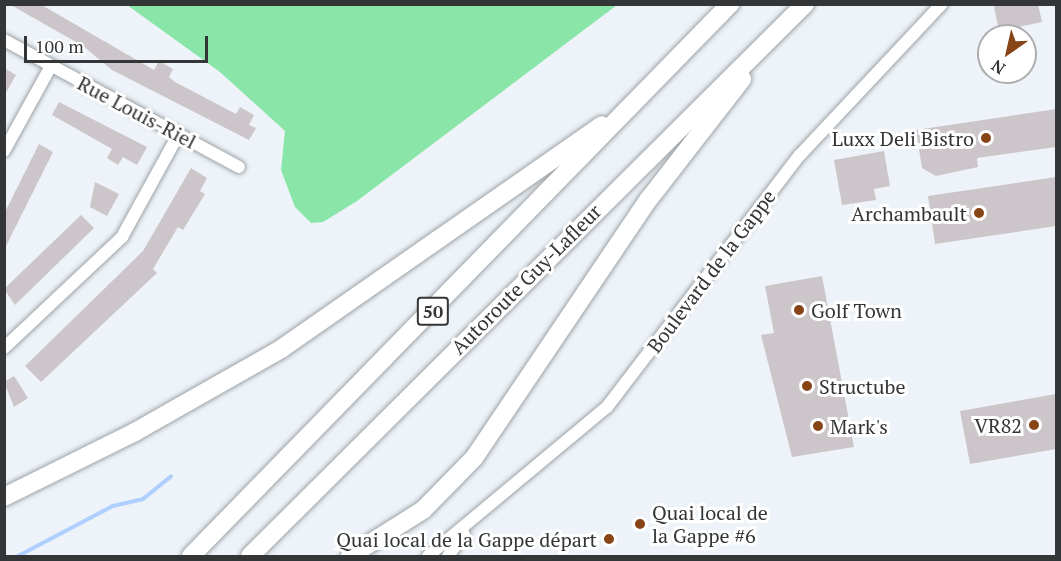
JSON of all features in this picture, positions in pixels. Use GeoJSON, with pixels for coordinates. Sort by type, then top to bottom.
{"type":"FeatureCollection","features":[{"type":"Feature","properties":{"kind":"highway","name":"50"},"geometry":{"type":"LineString","coordinates":[[196,551],[730,4]]}},
{"type":"Feature","properties":{"kind":"highway","name":"Autoroute Guy-Lafleur"},"geometry":{"type":"LineString","coordinates":[[250,556],[805,4]]}},
{"type":"Feature","properties":{"kind":"highway"},"geometry":{"type":"LineString","coordinates":[[350,556],[413,518],[474,458],[649,199],[780,30]]}},
{"type":"Feature","properties":{"kind":"highway"},"geometry":{"type":"LineString","coordinates":[[9,495],[281,349],[631,106]]}},
{"type":"Feature","properties":{"kind":"street","name":"Boulevard de la Gappe"},"geometry":{"type":"LineString","coordinates":[[428,556],[470,526],[608,407],[806,148],[942,4]]}},
{"type":"Feature","properties":{"kind":"street","name":"Rue Louis-Riel"},"geometry":{"type":"LineString","coordinates":[[4,40],[239,167]]}},
{"type":"Feature","properties":{"kind":"street"},"geometry":{"type":"LineString","coordinates":[[4,151],[51,66]]}},
{"type":"Feature","properties":{"kind":"street"},"geometry":{"type":"LineString","coordinates":[[4,348],[122,237],[178,135]]}},
{"type":"Feature","properties":{"kind":"street","name":"Boulevard de la Gappe"},"geometry":{"type":"LineString","coordinates":[[448,556],[470,526]]}},
{"type":"Feature","properties":{"kind":"green space"},"geometry":{"type":"Polygon","coordinates":[[[127,5],[617,5],[357,201],[323,222],[311,223],[295,207],[281,170],[285,131],[220,72],[127,5]]]}},
{"type":"Feature","properties":{"kind":"building"},"geometry":{"type":"Polygon","coordinates":[[[9,4],[40,4],[154,70],[159,61],[173,69],[169,77],[175,82],[236,114],[240,107],[254,115],[249,125],[256,128],[249,140],[112,70],[83,46],[9,4]]]}},
{"type":"Feature","properties":{"kind":"building"},"geometry":{"type":"Polygon","coordinates":[[[999,4],[1038,4],[1042,22],[998,24],[994,7],[999,4]]]}},
{"type":"Feature","properties":{"kind":"building"},"geometry":{"type":"Polygon","coordinates":[[[4,68],[16,75],[4,96],[4,68]]]}},
{"type":"Feature","properties":{"kind":"building"},"geometry":{"type":"Polygon","coordinates":[[[59,102],[147,147],[137,165],[123,157],[118,165],[107,158],[112,149],[52,115],[59,102]]]}},
{"type":"Feature","properties":{"kind":"building"},"geometry":{"type":"Polygon","coordinates":[[[1056,109],[1056,147],[977,158],[978,167],[936,176],[922,168],[916,130],[1056,109]]]}},
{"type":"Feature","properties":{"kind":"building"},"geometry":{"type":"Polygon","coordinates":[[[39,144],[53,152],[4,250],[4,214],[39,144]]]}},
{"type":"Feature","properties":{"kind":"building"},"geometry":{"type":"Polygon","coordinates":[[[884,151],[890,186],[874,189],[876,200],[842,205],[834,160],[884,151]]]}},
{"type":"Feature","properties":{"kind":"building"},"geometry":{"type":"Polygon","coordinates":[[[191,168],[207,178],[200,191],[205,194],[183,230],[178,227],[153,269],[157,273],[41,382],[25,366],[143,251],[191,168]]]}},
{"type":"Feature","properties":{"kind":"building","name":"Archambault"},"geometry":{"type":"Polygon","coordinates":[[[1056,177],[1056,226],[935,244],[928,196],[1056,177]]]}},
{"type":"Feature","properties":{"kind":"building"},"geometry":{"type":"Polygon","coordinates":[[[95,182],[119,194],[107,216],[90,207],[95,182]]]}},
{"type":"Feature","properties":{"kind":"building"},"geometry":{"type":"Polygon","coordinates":[[[81,215],[94,228],[15,305],[4,289],[81,215]]]}},
{"type":"Feature","properties":{"kind":"building"},"geometry":{"type":"Polygon","coordinates":[[[822,276],[854,447],[792,457],[761,335],[774,333],[765,286],[822,276]]]}},
{"type":"Feature","properties":{"kind":"building"},"geometry":{"type":"Polygon","coordinates":[[[14,376],[28,398],[14,407],[4,382],[14,376]]]}},
{"type":"Feature","properties":{"kind":"building"},"geometry":{"type":"Polygon","coordinates":[[[1056,394],[1056,449],[970,464],[960,411],[1056,394]]]}},
{"type":"Feature","properties":{"kind":"waterway"},"geometry":{"type":"LineString","coordinates":[[18,556],[113,506],[143,499],[171,476]]}},
{"type":"Feature","properties":{"kind":"place","name":"Luxx Deli Bistro"},"geometry":{"type":"Point","coordinates":[986,138]}},
{"type":"Feature","properties":{"kind":"place","name":"Archambault"},"geometry":{"type":"Point","coordinates":[979,213]}},
{"type":"Feature","properties":{"kind":"place","name":"Golf Town"},"geometry":{"type":"Point","coordinates":[799,310]}},
{"type":"Feature","properties":{"kind":"place","name":"Structube"},"geometry":{"type":"Point","coordinates":[807,386]}},
{"type":"Feature","properties":{"kind":"place","name":"VR82"},"geometry":{"type":"Point","coordinates":[1034,425]}},
{"type":"Feature","properties":{"kind":"place","name":"Mark's"},"geometry":{"type":"Point","coordinates":[818,426]}},
{"type":"Feature","properties":{"kind":"place","name":"Quai local de la Gappe #6"},"geometry":{"type":"Point","coordinates":[640,524]}},
{"type":"Feature","properties":{"kind":"place","name":"Quai local de la Gappe départ"},"geometry":{"type":"Point","coordinates":[609,539]}}]}
